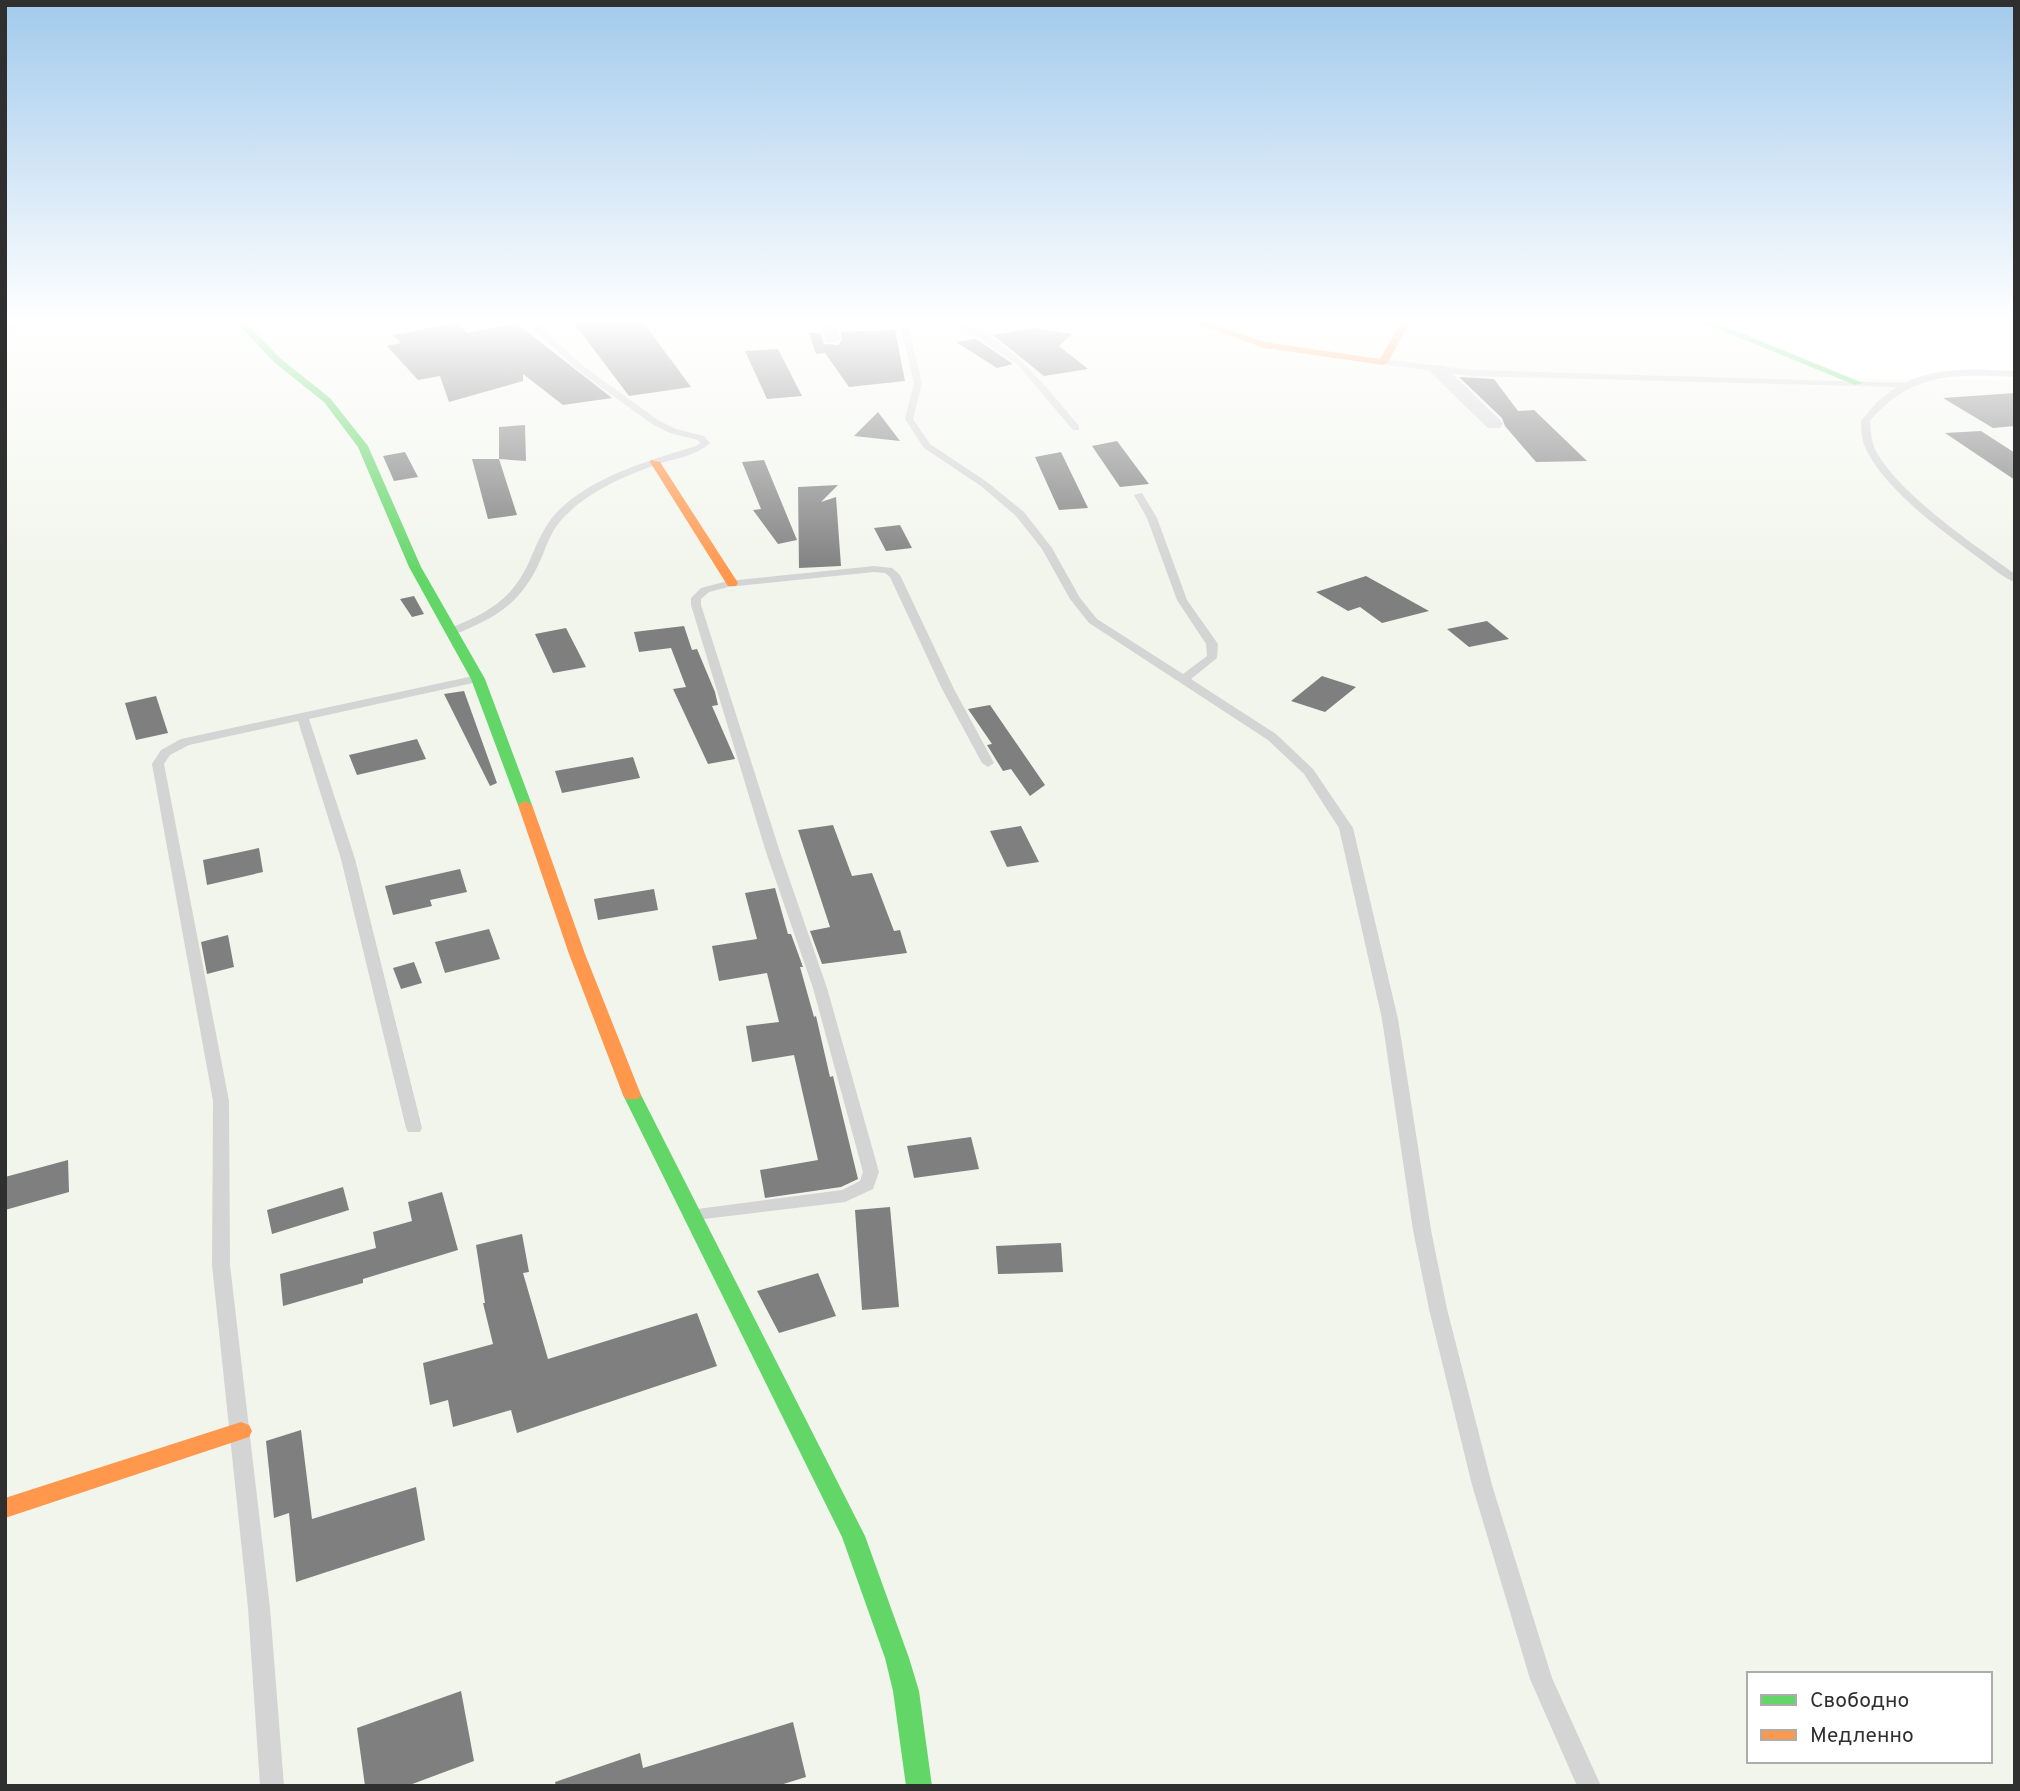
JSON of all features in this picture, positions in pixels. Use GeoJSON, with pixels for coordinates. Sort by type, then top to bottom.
{"type":"FeatureCollection","features":[{"type":"Feature","properties":{"kind":"street"},"geometry":{"type":"LineString","coordinates":[[331,406],[363,446],[415,567],[478,679],[622,1072],[853,1536],[897,1658],[906,1691],[919,1786]]}},
{"type":"Feature","properties":{"kind":"street"},"geometry":{"type":"LineString","coordinates":[[1475,406],[1494,424]]}},
{"type":"Feature","properties":{"kind":"street"},"geometry":{"type":"LineString","coordinates":[[655,462],[732,583]]}},
{"type":"Feature","properties":{"kind":"street"},"geometry":{"type":"LineString","coordinates":[[5,1508],[241,1431]]}},
{"type":"Feature","properties":{"kind":"lane"},"geometry":{"type":"LineString","coordinates":[[450,632],[491,615],[515,597],[526,580],[543,538],[562,512],[601,486],[705,443],[701,438],[673,431],[655,422],[632,406]]}},
{"type":"Feature","properties":{"kind":"lane"},"geometry":{"type":"LineString","coordinates":[[912,406],[909,419],[921,439],[937,454],[984,484],[1020,514],[1047,548],[1075,599],[1093,621],[1263,731],[1309,772],[1346,828],[1390,1019],[1422,1230],[1438,1310],[1482,1485],[1541,1679],[1589,1786]]}},
{"type":"Feature","properties":{"kind":"lane"},"geometry":{"type":"LineString","coordinates":[[1057,406],[1076,428]]}},
{"type":"Feature","properties":{"kind":"lane"},"geometry":{"type":"LineString","coordinates":[[1876,406],[1865,421],[1869,447],[1875,458],[1932,516],[2015,579]]}},
{"type":"Feature","properties":{"kind":"lane"},"geometry":{"type":"LineString","coordinates":[[1139,495],[1152,518],[1182,600],[1212,644],[1213,656],[1209,661],[1183,679]]}},
{"type":"Feature","properties":{"kind":"lane"},"geometry":{"type":"LineString","coordinates":[[691,1214],[845,1196],[867,1185],[871,1177],[821,988],[773,852],[696,598],[705,590],[732,583],[874,569],[892,573],[948,689],[988,763]]}},
{"type":"Feature","properties":{"kind":"lane"},"geometry":{"type":"LineString","coordinates":[[272,1786],[259,1608],[219,1240],[221,1101],[159,764],[161,756],[167,750],[185,742],[478,679]]}},
{"type":"Feature","properties":{"kind":"lane"},"geometry":{"type":"LineString","coordinates":[[302,716],[348,859],[414,1128]]}},
{"type":"Feature","properties":{"kind":"shaded area"},"geometry":{"type":"Polygon","coordinates":[[[5,406],[2015,406],[2015,1786],[5,1786],[5,406]]]}},
{"type":"Feature","properties":{"kind":"building"},"geometry":{"type":"Polygon","coordinates":[[[1489,406],[1514,406],[1518,411],[1534,410],[1587,461],[1536,462],[1505,426],[1502,418],[1489,406]]]}},
{"type":"Feature","properties":{"kind":"building"},"geometry":{"type":"Polygon","coordinates":[[[1956,406],[2015,406],[2015,426],[1993,428],[1956,406]]]}},
{"type":"Feature","properties":{"kind":"building"},"geometry":{"type":"Polygon","coordinates":[[[878,412],[900,441],[854,436],[878,412]]]}},
{"type":"Feature","properties":{"kind":"building"},"geometry":{"type":"Polygon","coordinates":[[[525,425],[526,461],[499,459],[499,427],[525,425]]]}},
{"type":"Feature","properties":{"kind":"building"},"geometry":{"type":"Polygon","coordinates":[[[1981,431],[2015,453],[2015,480],[1945,433],[1981,431]]]}},
{"type":"Feature","properties":{"kind":"building"},"geometry":{"type":"Polygon","coordinates":[[[1117,441],[1149,484],[1120,487],[1092,446],[1117,441]]]}},
{"type":"Feature","properties":{"kind":"building"},"geometry":{"type":"Polygon","coordinates":[[[405,452],[418,477],[394,481],[383,456],[405,452]]]}},
{"type":"Feature","properties":{"kind":"building"},"geometry":{"type":"Polygon","coordinates":[[[1061,452],[1088,508],[1059,510],[1035,457],[1061,452]]]}},
{"type":"Feature","properties":{"kind":"building"},"geometry":{"type":"Polygon","coordinates":[[[472,459],[499,459],[517,515],[488,519],[472,459]]]}},
{"type":"Feature","properties":{"kind":"building"},"geometry":{"type":"Polygon","coordinates":[[[764,460],[797,540],[778,544],[753,510],[761,509],[742,462],[764,460]]]}},
{"type":"Feature","properties":{"kind":"building"},"geometry":{"type":"Polygon","coordinates":[[[838,485],[821,502],[836,497],[841,566],[799,568],[798,487],[838,485]]]}},
{"type":"Feature","properties":{"kind":"building"},"geometry":{"type":"Polygon","coordinates":[[[900,525],[912,548],[886,551],[874,528],[900,525]]]}},
{"type":"Feature","properties":{"kind":"building"},"geometry":{"type":"Polygon","coordinates":[[[1366,576],[1429,611],[1382,623],[1360,607],[1348,611],[1316,592],[1366,576]]]}},
{"type":"Feature","properties":{"kind":"building"},"geometry":{"type":"Polygon","coordinates":[[[414,596],[424,614],[412,617],[400,599],[414,596]]]}},
{"type":"Feature","properties":{"kind":"building"},"geometry":{"type":"Polygon","coordinates":[[[1487,621],[1509,639],[1469,647],[1447,629],[1487,621]]]}},
{"type":"Feature","properties":{"kind":"building"},"geometry":{"type":"Polygon","coordinates":[[[684,626],[692,650],[697,649],[715,692],[718,705],[712,706],[735,759],[708,764],[673,689],[686,687],[671,648],[639,652],[634,632],[684,626]]]}},
{"type":"Feature","properties":{"kind":"building"},"geometry":{"type":"Polygon","coordinates":[[[566,628],[586,667],[553,673],[535,634],[566,628]]]}},
{"type":"Feature","properties":{"kind":"building"},"geometry":{"type":"Polygon","coordinates":[[[1322,676],[1356,687],[1325,712],[1291,701],[1322,676]]]}},
{"type":"Feature","properties":{"kind":"building"},"geometry":{"type":"Polygon","coordinates":[[[464,691],[497,783],[490,786],[444,694],[464,691]]]}},
{"type":"Feature","properties":{"kind":"building"},"geometry":{"type":"Polygon","coordinates":[[[156,696],[168,733],[136,740],[125,703],[156,696]]]}},
{"type":"Feature","properties":{"kind":"building"},"geometry":{"type":"Polygon","coordinates":[[[990,705],[1045,785],[1030,796],[1011,769],[1003,771],[987,745],[992,744],[968,709],[990,705]]]}},
{"type":"Feature","properties":{"kind":"building"},"geometry":{"type":"Polygon","coordinates":[[[417,739],[426,759],[357,775],[349,755],[417,739]]]}},
{"type":"Feature","properties":{"kind":"building"},"geometry":{"type":"Polygon","coordinates":[[[633,757],[640,778],[562,793],[555,771],[633,757]]]}},
{"type":"Feature","properties":{"kind":"building"},"geometry":{"type":"Polygon","coordinates":[[[833,825],[852,876],[872,873],[894,931],[900,930],[907,953],[822,964],[810,931],[830,927],[798,830],[833,825]]]}},
{"type":"Feature","properties":{"kind":"building"},"geometry":{"type":"Polygon","coordinates":[[[1021,826],[1039,862],[1007,867],[990,831],[1021,826]]]}},
{"type":"Feature","properties":{"kind":"building"},"geometry":{"type":"Polygon","coordinates":[[[259,848],[263,872],[207,885],[203,860],[259,848]]]}},
{"type":"Feature","properties":{"kind":"building"},"geometry":{"type":"Polygon","coordinates":[[[460,869],[467,892],[430,900],[432,906],[393,915],[385,886],[460,869]]]}},
{"type":"Feature","properties":{"kind":"building"},"geometry":{"type":"Polygon","coordinates":[[[775,888],[788,934],[791,934],[803,967],[800,967],[814,1017],[816,1016],[830,1077],[833,1076],[858,1179],[841,1187],[765,1198],[760,1170],[818,1160],[794,1055],[752,1062],[746,1026],[779,1022],[767,973],[719,981],[712,946],[757,939],[745,893],[775,888]]]}},
{"type":"Feature","properties":{"kind":"building"},"geometry":{"type":"Polygon","coordinates":[[[654,889],[658,910],[598,920],[594,899],[654,889]]]}},
{"type":"Feature","properties":{"kind":"building"},"geometry":{"type":"Polygon","coordinates":[[[489,929],[500,959],[445,973],[435,942],[489,929]]]}},
{"type":"Feature","properties":{"kind":"building"},"geometry":{"type":"Polygon","coordinates":[[[228,935],[234,967],[207,974],[201,942],[228,935]]]}},
{"type":"Feature","properties":{"kind":"building"},"geometry":{"type":"Polygon","coordinates":[[[414,962],[422,983],[401,989],[393,968],[414,962]]]}},
{"type":"Feature","properties":{"kind":"building"},"geometry":{"type":"Polygon","coordinates":[[[971,1137],[979,1169],[914,1178],[907,1146],[971,1137]]]}},
{"type":"Feature","properties":{"kind":"building"},"geometry":{"type":"Polygon","coordinates":[[[68,1160],[69,1192],[5,1210],[5,1177],[68,1160]]]}},
{"type":"Feature","properties":{"kind":"building"},"geometry":{"type":"Polygon","coordinates":[[[343,1187],[349,1210],[272,1234],[267,1210],[343,1187]]]}},
{"type":"Feature","properties":{"kind":"building"},"geometry":{"type":"Polygon","coordinates":[[[442,1192],[458,1250],[363,1279],[363,1283],[283,1306],[280,1274],[376,1248],[373,1232],[412,1221],[408,1202],[442,1192]]]}},
{"type":"Feature","properties":{"kind":"building"},"geometry":{"type":"Polygon","coordinates":[[[890,1207],[899,1307],[862,1310],[855,1210],[890,1207]]]}},
{"type":"Feature","properties":{"kind":"building"},"geometry":{"type":"Polygon","coordinates":[[[522,1234],[529,1272],[523,1273],[548,1359],[697,1313],[717,1366],[517,1433],[511,1410],[453,1427],[448,1400],[430,1405],[423,1363],[493,1344],[483,1303],[476,1245],[522,1234]]]}},
{"type":"Feature","properties":{"kind":"building"},"geometry":{"type":"Polygon","coordinates":[[[1061,1243],[1063,1272],[998,1274],[996,1246],[1061,1243]]]}},
{"type":"Feature","properties":{"kind":"building"},"geometry":{"type":"Polygon","coordinates":[[[818,1273],[836,1316],[779,1333],[757,1291],[818,1273]]]}},
{"type":"Feature","properties":{"kind":"building"},"geometry":{"type":"Polygon","coordinates":[[[301,1430],[312,1519],[416,1487],[425,1540],[296,1582],[289,1513],[274,1518],[266,1441],[301,1430]]]}},
{"type":"Feature","properties":{"kind":"building"},"geometry":{"type":"Polygon","coordinates":[[[461,1691],[474,1761],[407,1786],[365,1786],[357,1728],[461,1691]]]}},
{"type":"Feature","properties":{"kind":"building"},"geometry":{"type":"Polygon","coordinates":[[[793,1722],[806,1777],[777,1786],[556,1786],[555,1782],[640,1753],[643,1768],[793,1722]]]}},
{"type":"Feature","properties":{"kind":"traffic: fast"},"geometry":{"type":"LineString","coordinates":[[331,406],[363,446],[415,567],[478,679],[525,805]]}},
{"type":"Feature","properties":{"kind":"traffic: fast"},"geometry":{"type":"LineString","coordinates":[[632,1095],[853,1536],[897,1658],[906,1691],[919,1786]]}},
{"type":"Feature","properties":{"kind":"traffic: slow"},"geometry":{"type":"LineString","coordinates":[[655,462],[732,583]]}},
{"type":"Feature","properties":{"kind":"traffic: slow"},"geometry":{"type":"LineString","coordinates":[[525,805],[577,954],[632,1095]]}},
{"type":"Feature","properties":{"kind":"traffic: slow"},"geometry":{"type":"LineString","coordinates":[[5,1508],[241,1431]]}}]}
